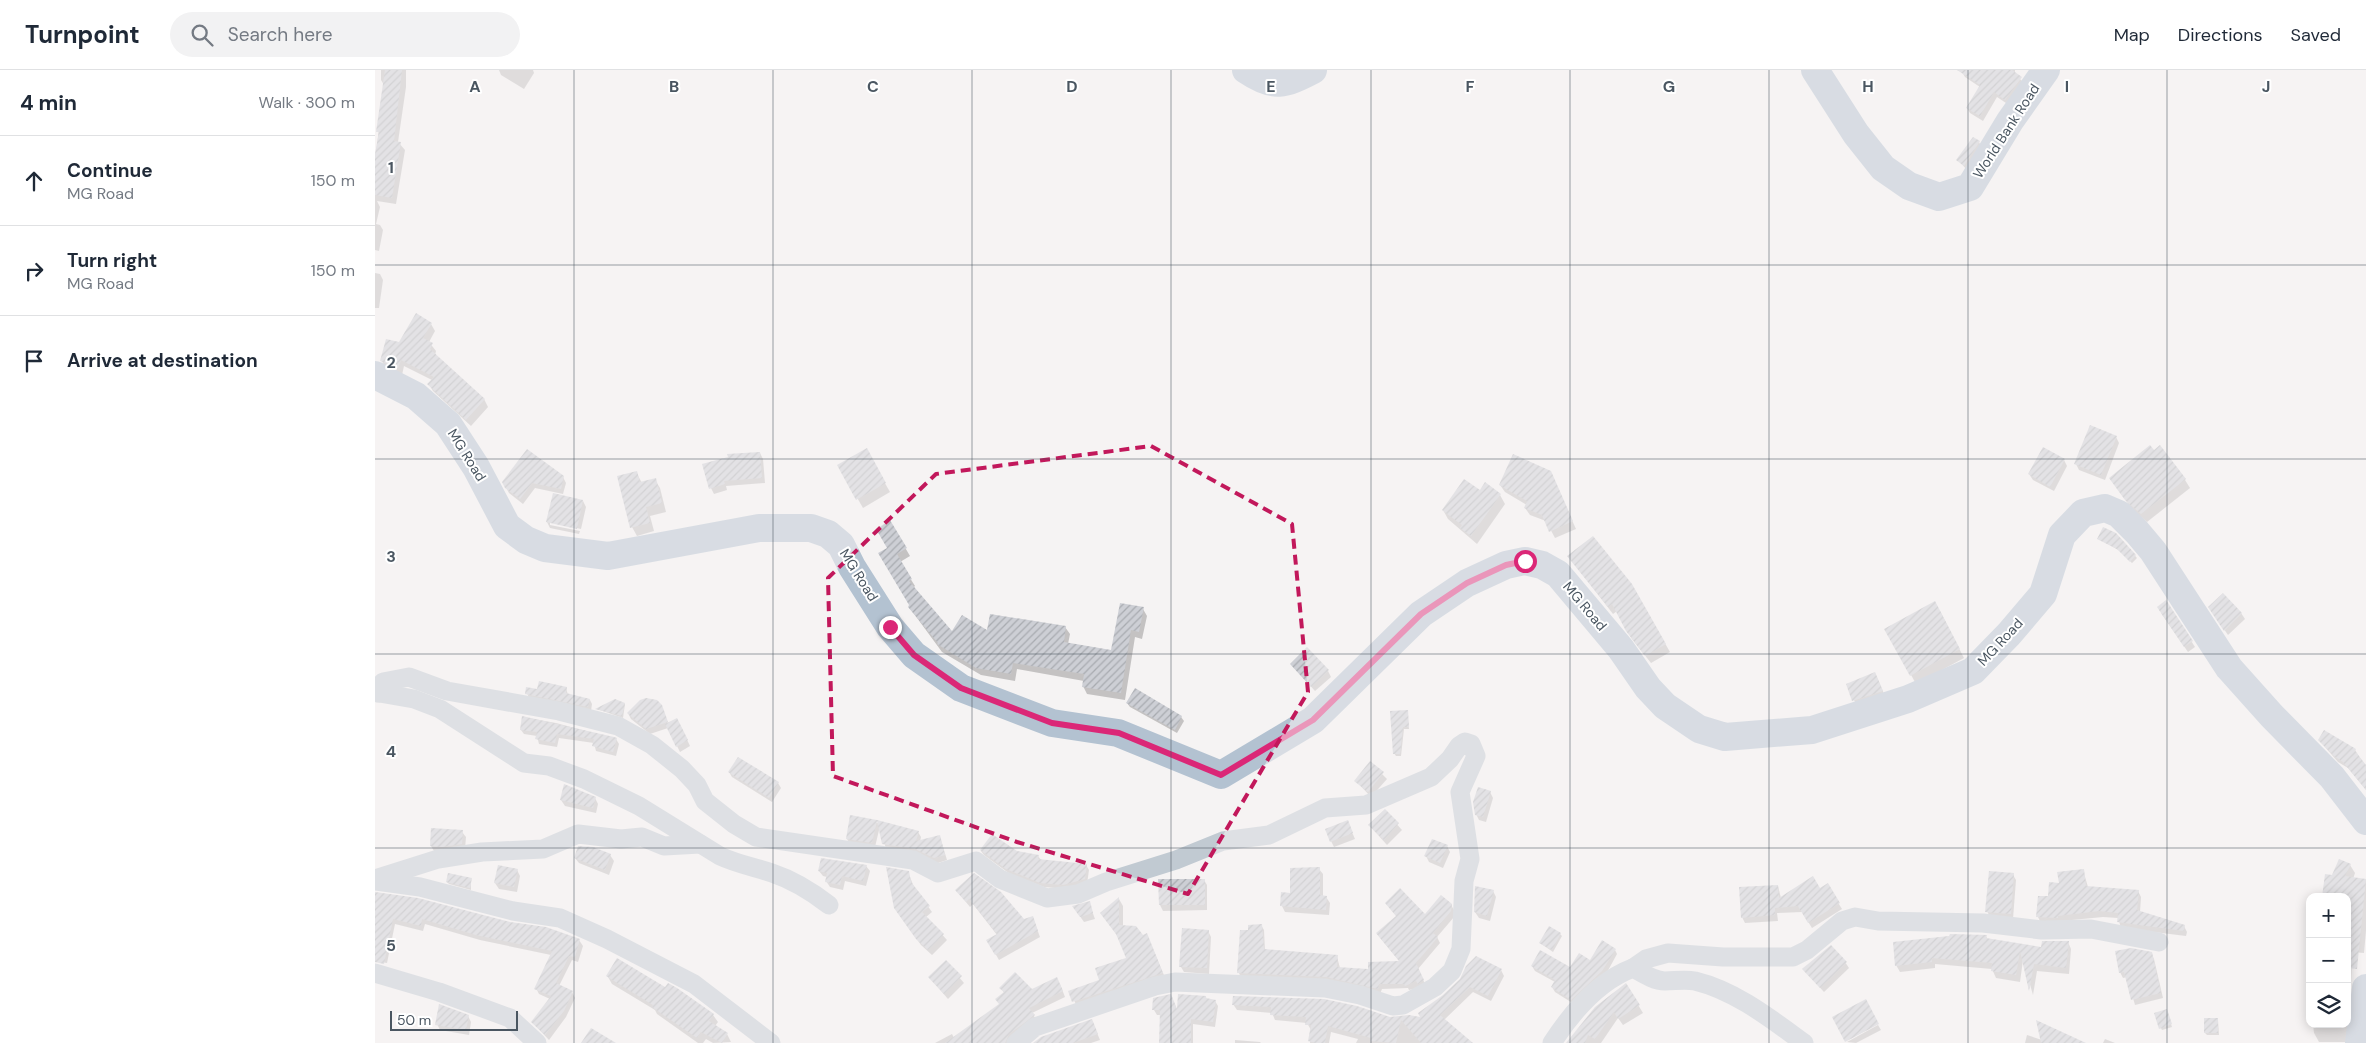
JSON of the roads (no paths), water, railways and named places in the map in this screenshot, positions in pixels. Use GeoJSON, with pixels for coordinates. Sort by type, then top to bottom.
{"type":"FeatureCollection","features":[{"type":"Feature","properties":{"kind":"main road"},"geometry":{"type":"LineString","coordinates":[[1247,70],[1265,82],[1291,82],[1313,70]]}},
{"type":"Feature","properties":{"kind":"main road","name":"World Bank Road"},"geometry":{"type":"LineString","coordinates":[[1815,70],[1856,134],[1883,168],[1909,186],[1939,197],[1970,187],[2010,121],[2046,70]]}},
{"type":"Feature","properties":{"kind":"main road","name":"MG Road"},"geometry":{"type":"LineString","coordinates":[[375,375],[416,396],[448,424],[476,467],[507,526],[526,540],[545,548],[608,556],[759,528],[811,528],[828,534],[841,545],[852,567],[890,627],[914,655],[961,688],[1052,723],[1119,733],[1221,775],[1313,720],[1421,614],[1467,583],[1506,565],[1525,561],[1542,565],[1558,574],[1621,648],[1648,688],[1665,706],[1699,729],[1725,737],[1812,730],[1909,699],[1973,671],[2009,634],[2043,594],[2062,535],[2083,513],[2105,508],[2119,514],[2137,532],[2153,552],[2229,668],[2272,716],[2332,777],[2366,820]]}},
{"type":"Feature","properties":{"kind":"main road"},"geometry":{"type":"LineString","coordinates":[[2359,1043],[2366,988]]}},
{"type":"Feature","properties":{"kind":"street"},"geometry":{"type":"LineString","coordinates":[[829,905],[807,888],[772,873],[734,863],[639,806],[584,779],[549,766],[524,763],[440,709],[414,699],[376,693],[383,682],[409,677],[447,690],[559,711],[618,726],[652,745],[682,768],[697,784],[705,801],[734,824],[757,837],[913,860],[938,873],[976,861],[1000,879],[1047,898],[1078,894],[1106,882],[1176,860],[1223,841],[1269,835],[1325,808],[1366,805],[1431,777],[1450,760],[1459,746],[1465,742],[1471,744],[1476,756],[1460,792],[1470,859],[1464,881],[1461,949],[1451,971],[1428,991],[1403,1006],[1393,1006],[1360,995],[1325,988],[1175,982],[1155,986],[1035,1027],[1016,1043]]}},
{"type":"Feature","properties":{"kind":"street"},"geometry":{"type":"LineString","coordinates":[[375,880],[438,859],[482,852],[543,849],[578,834],[621,839],[642,837],[664,846],[700,844]]}},
{"type":"Feature","properties":{"kind":"street"},"geometry":{"type":"LineString","coordinates":[[375,880],[420,887],[513,911],[560,918],[607,938],[694,984],[771,1043]]}},
{"type":"Feature","properties":{"kind":"street"},"geometry":{"type":"LineString","coordinates":[[1552,1043],[1564,1024],[1593,993],[1609,979],[1633,968],[1646,959],[1668,953],[1733,958],[1793,957],[1807,950],[1842,921],[1855,917],[1878,921],[1983,923],[2042,930],[2091,929],[2159,942]]}},
{"type":"Feature","properties":{"kind":"street"},"geometry":{"type":"LineString","coordinates":[[1633,968],[1646,976],[1663,981],[1694,981],[1717,988],[1758,1009],[1804,1043]]}},
{"type":"Feature","properties":{"kind":"street"},"geometry":{"type":"LineString","coordinates":[[375,973],[439,992],[510,1018],[537,1043]]}}]}
